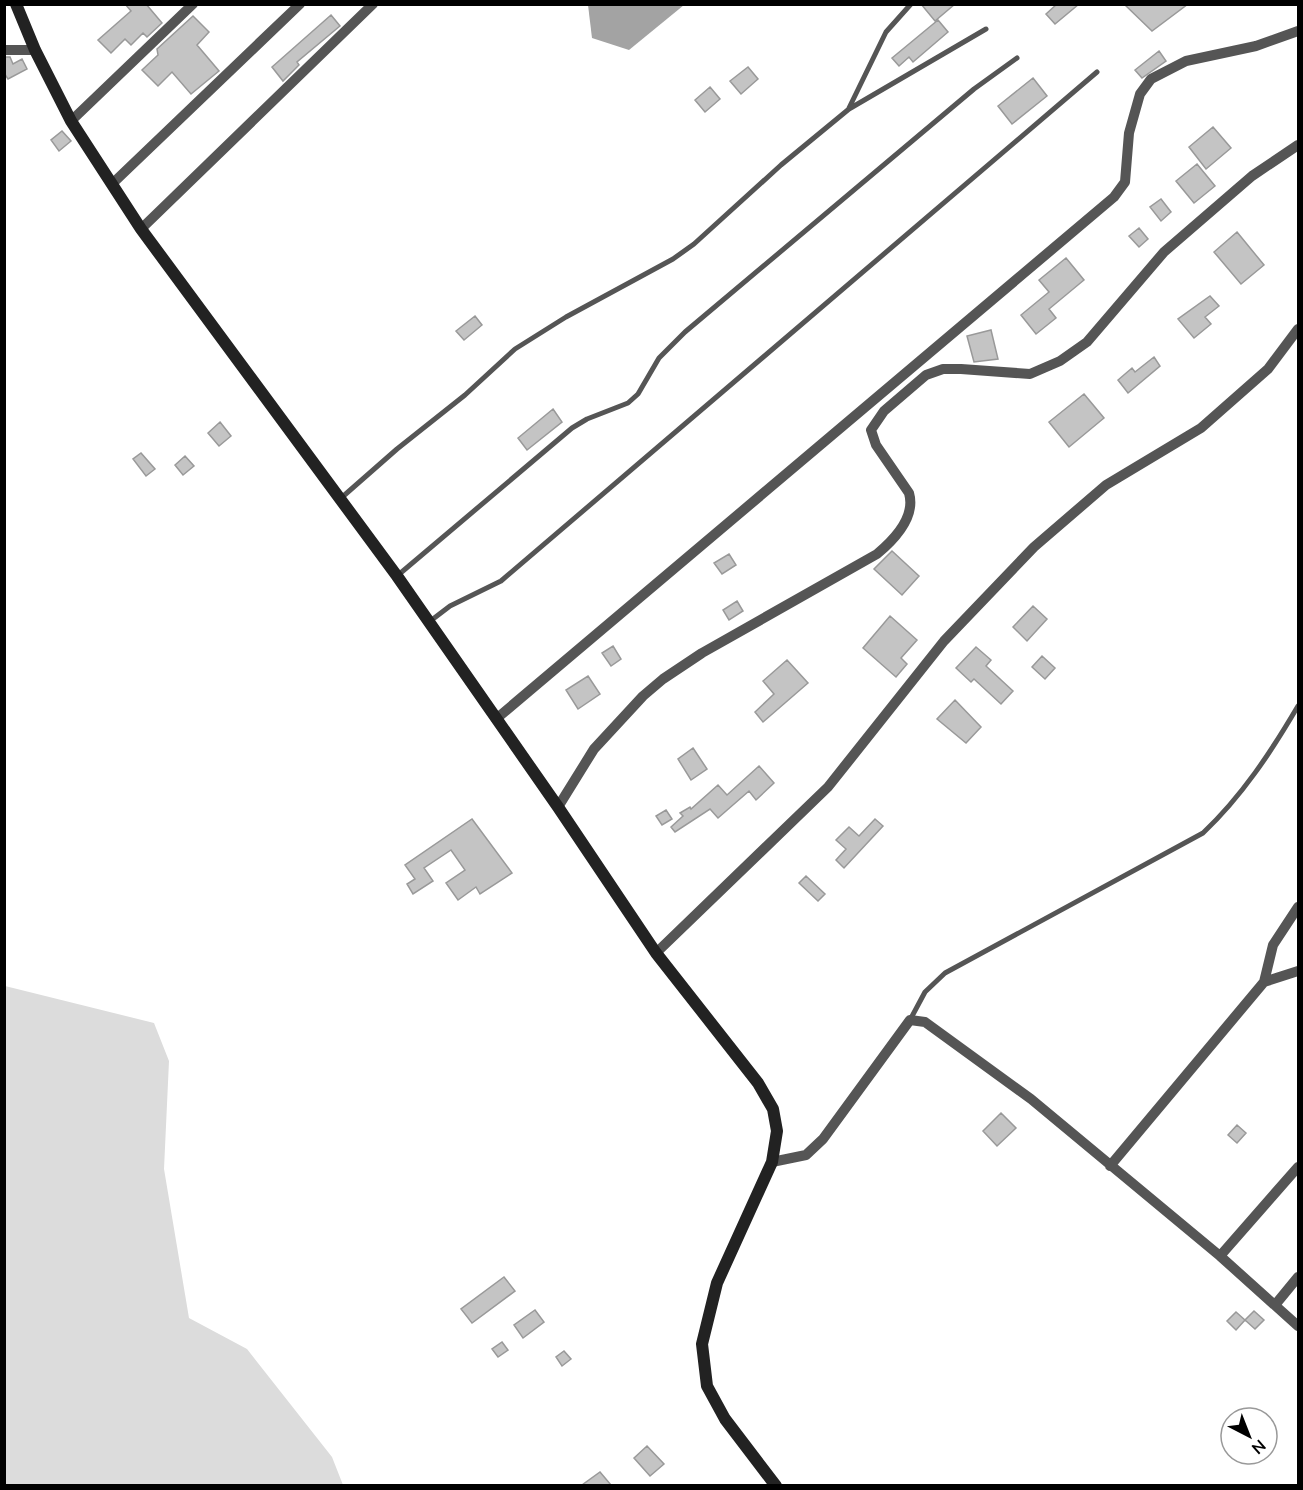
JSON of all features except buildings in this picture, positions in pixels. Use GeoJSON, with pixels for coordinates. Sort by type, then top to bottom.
{"type":"FeatureCollection","features":[{"type":"Feature","properties":{"kind":"street"},"geometry":{"type":"LineString","coordinates":[[16,4],[35,50],[71,121],[141,229],[397,576],[558,807],[656,953],[758,1083],[773,1109],[777,1131],[772,1162],[717,1283],[702,1344],[707,1386],[725,1419],[776,1485]]}},
{"type":"Feature","properties":{"kind":"street"},"geometry":{"type":"LineString","coordinates":[[71,121],[193,4]]}},
{"type":"Feature","properties":{"kind":"street"},"geometry":{"type":"LineString","coordinates":[[113,183],[300,4]]}},
{"type":"Feature","properties":{"kind":"street"},"geometry":{"type":"LineString","coordinates":[[141,229],[373,4]]}},
{"type":"Feature","properties":{"kind":"street"},"geometry":{"type":"LineString","coordinates":[[496,719],[1114,197],[1125,182],[1129,133],[1140,94],[1151,79],[1186,61],[1256,46],[1299,31]]}},
{"type":"Feature","properties":{"kind":"street"},"geometry":{"type":"LineString","coordinates":[[4,50],[35,50]]}},
{"type":"Feature","properties":{"kind":"street"},"geometry":{"type":"LineString","coordinates":[[558,807],[594,748],[643,696],[663,679],[702,653],[877,554],[896,535],[912,510],[912,501],[909,493],[876,446],[871,430],[884,411],[914,383],[926,375],[943,369],[1030,374],[1060,361],[1087,342],[1164,252],[1252,176],[1299,145]]}},
{"type":"Feature","properties":{"kind":"street"},"geometry":{"type":"LineString","coordinates":[[656,953],[753,862],[828,787],[944,641],[1034,547],[1106,485],[1201,428],[1268,369],[1299,330]]}},
{"type":"Feature","properties":{"kind":"street"},"geometry":{"type":"LineString","coordinates":[[1110,1166],[1264,982],[1273,945],[1299,907]]}},
{"type":"Feature","properties":{"kind":"street"},"geometry":{"type":"LineString","coordinates":[[1264,982],[1299,971]]}},
{"type":"Feature","properties":{"kind":"street"},"geometry":{"type":"LineString","coordinates":[[772,1162],[806,1155],[823,1139],[910,1020],[926,1022],[1031,1099],[1220,1256],[1299,1326]]}},
{"type":"Feature","properties":{"kind":"street"},"geometry":{"type":"LineString","coordinates":[[1220,1256],[1299,1167]]}},
{"type":"Feature","properties":{"kind":"street"},"geometry":{"type":"LineString","coordinates":[[1275,1305],[1299,1277]]}},
{"type":"Feature","properties":{"kind":"lane"},"geometry":{"type":"LineString","coordinates":[[849,109],[886,32],[911,4]]}},
{"type":"Feature","properties":{"kind":"lane"},"geometry":{"type":"LineString","coordinates":[[340,499],[397,449],[465,395],[515,349],[567,317],[642,278],[694,244],[781,165],[849,109],[986,30]]}},
{"type":"Feature","properties":{"kind":"lane"},"geometry":{"type":"LineString","coordinates":[[397,576],[572,428],[587,419],[628,403],[642,388],[659,357],[685,332],[974,89],[1017,58]]}},
{"type":"Feature","properties":{"kind":"lane"},"geometry":{"type":"LineString","coordinates":[[429,622],[450,606],[501,581],[1097,72]]}},
{"type":"Feature","properties":{"kind":"lane"},"geometry":{"type":"LineString","coordinates":[[910,1020],[925,992],[945,973],[1203,833],[1225,813],[1267,758],[1299,706]]}},
{"type":"Feature","properties":{"kind":"shaded area"},"geometry":{"type":"Polygon","coordinates":[[[588,4],[684,5],[629,50],[592,38],[588,4]]]}},
{"type":"Feature","properties":{"kind":"shaded area"},"geometry":{"type":"Polygon","coordinates":[[[5,986],[154,1023],[169,1061],[164,1169],[189,1318],[247,1349],[332,1457],[343,1485],[5,1485],[5,986]]]}}]}
